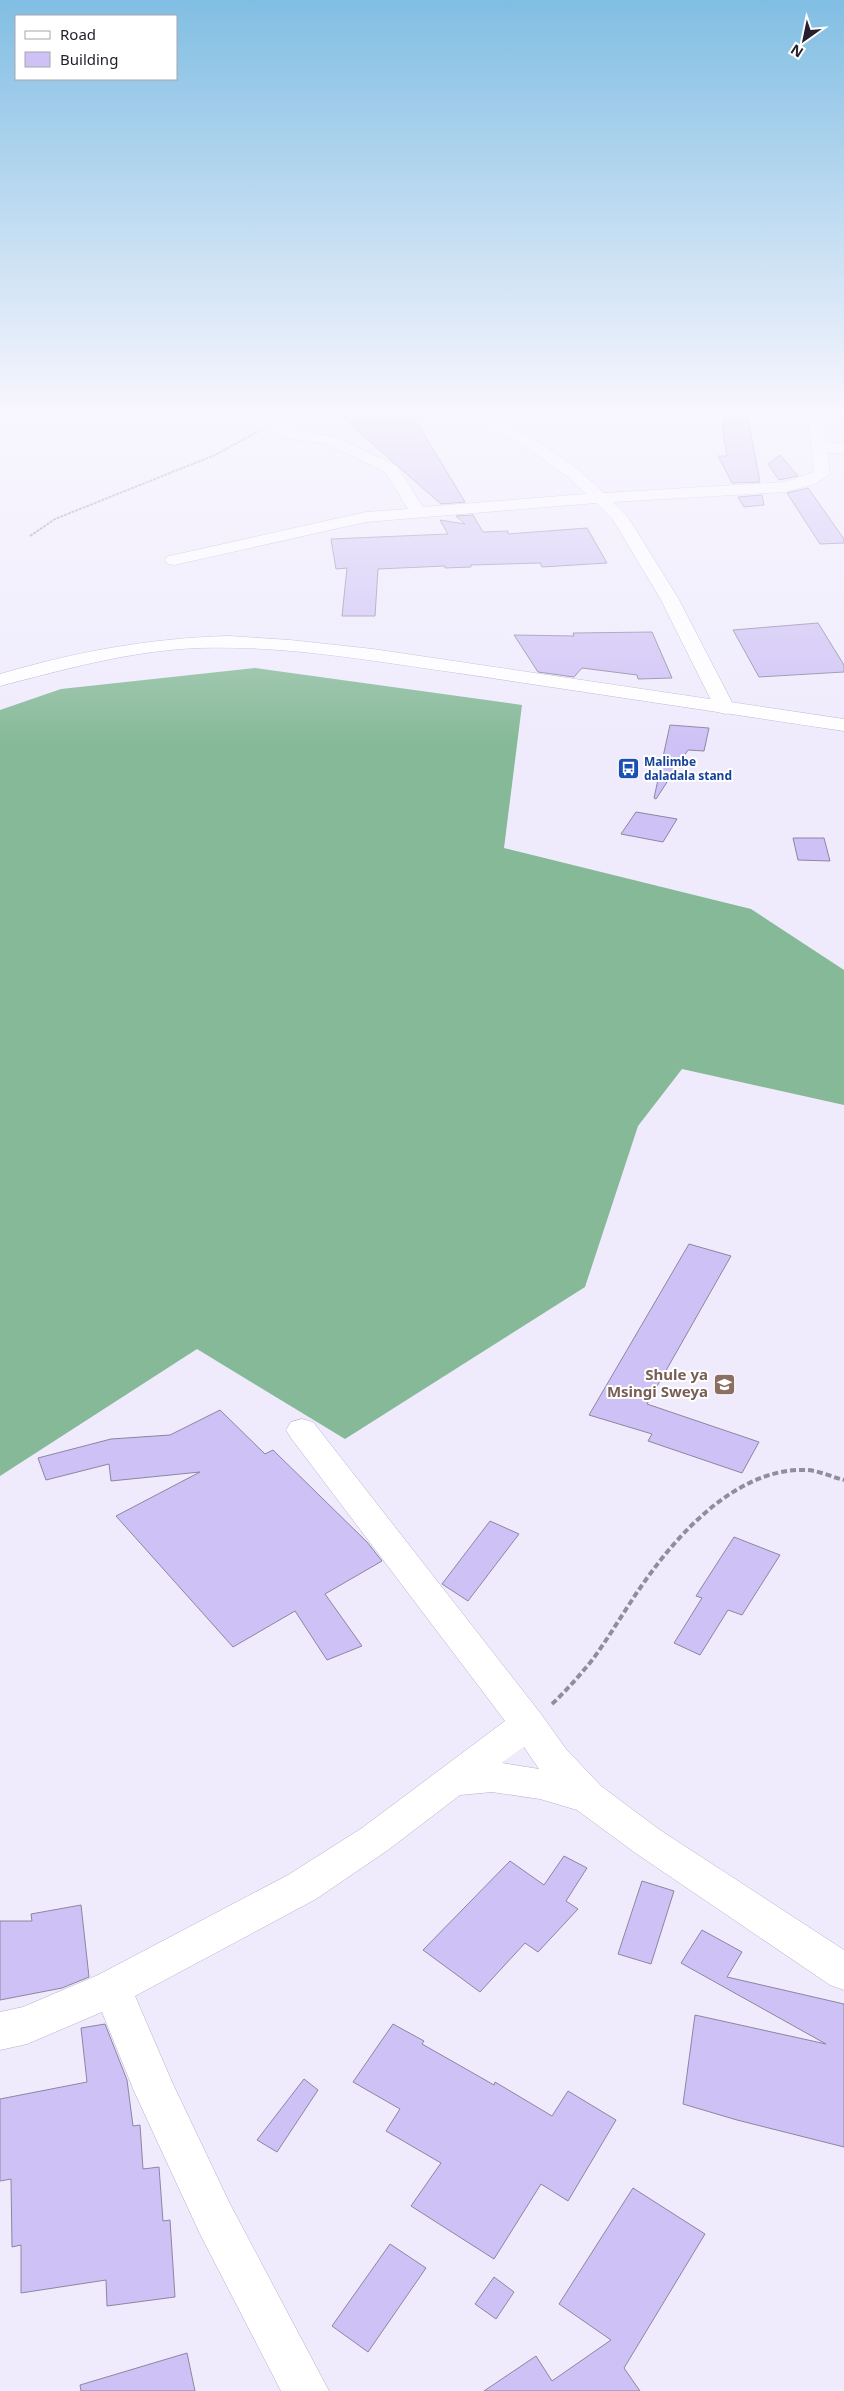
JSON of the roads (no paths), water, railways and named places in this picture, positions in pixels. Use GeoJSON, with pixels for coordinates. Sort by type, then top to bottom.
{"type":"FeatureCollection","features":[{"type":"Feature","properties":{"kind":"street"},"geometry":{"type":"LineString","coordinates":[[174,560],[341,523]]}},
{"type":"Feature","properties":{"kind":"street"},"geometry":{"type":"LineString","coordinates":[[624,523],[669,598],[725,708]]}},
{"type":"Feature","properties":{"kind":"street"},"geometry":{"type":"LineString","coordinates":[[0,680],[43,667],[118,651],[183,644],[261,643],[390,658],[844,725]]}},
{"type":"Feature","properties":{"kind":"street"},"geometry":{"type":"LineString","coordinates":[[302,1430],[528,1724],[552,1760],[588,1797],[647,1841],[844,1972]]}},
{"type":"Feature","properties":{"kind":"street"},"geometry":{"type":"LineString","coordinates":[[0,2031],[27,2025],[112,1988],[302,1887],[375,1839],[528,1724]]}},
{"type":"Feature","properties":{"kind":"street"},"geometry":{"type":"LineString","coordinates":[[453,1782],[492,1777],[540,1784],[588,1797]]}},
{"type":"Feature","properties":{"kind":"street"},"geometry":{"type":"LineString","coordinates":[[112,1988],[154,2091],[215,2219],[306,2391]]}},
{"type":"Feature","properties":{"kind":"place","name":"Malimbe daladala stand"},"geometry":{"type":"Point","coordinates":[628,769]}},
{"type":"Feature","properties":{"kind":"place","name":"Shule ya Msingi Sweya"},"geometry":{"type":"Point","coordinates":[724,1384]}}]}
